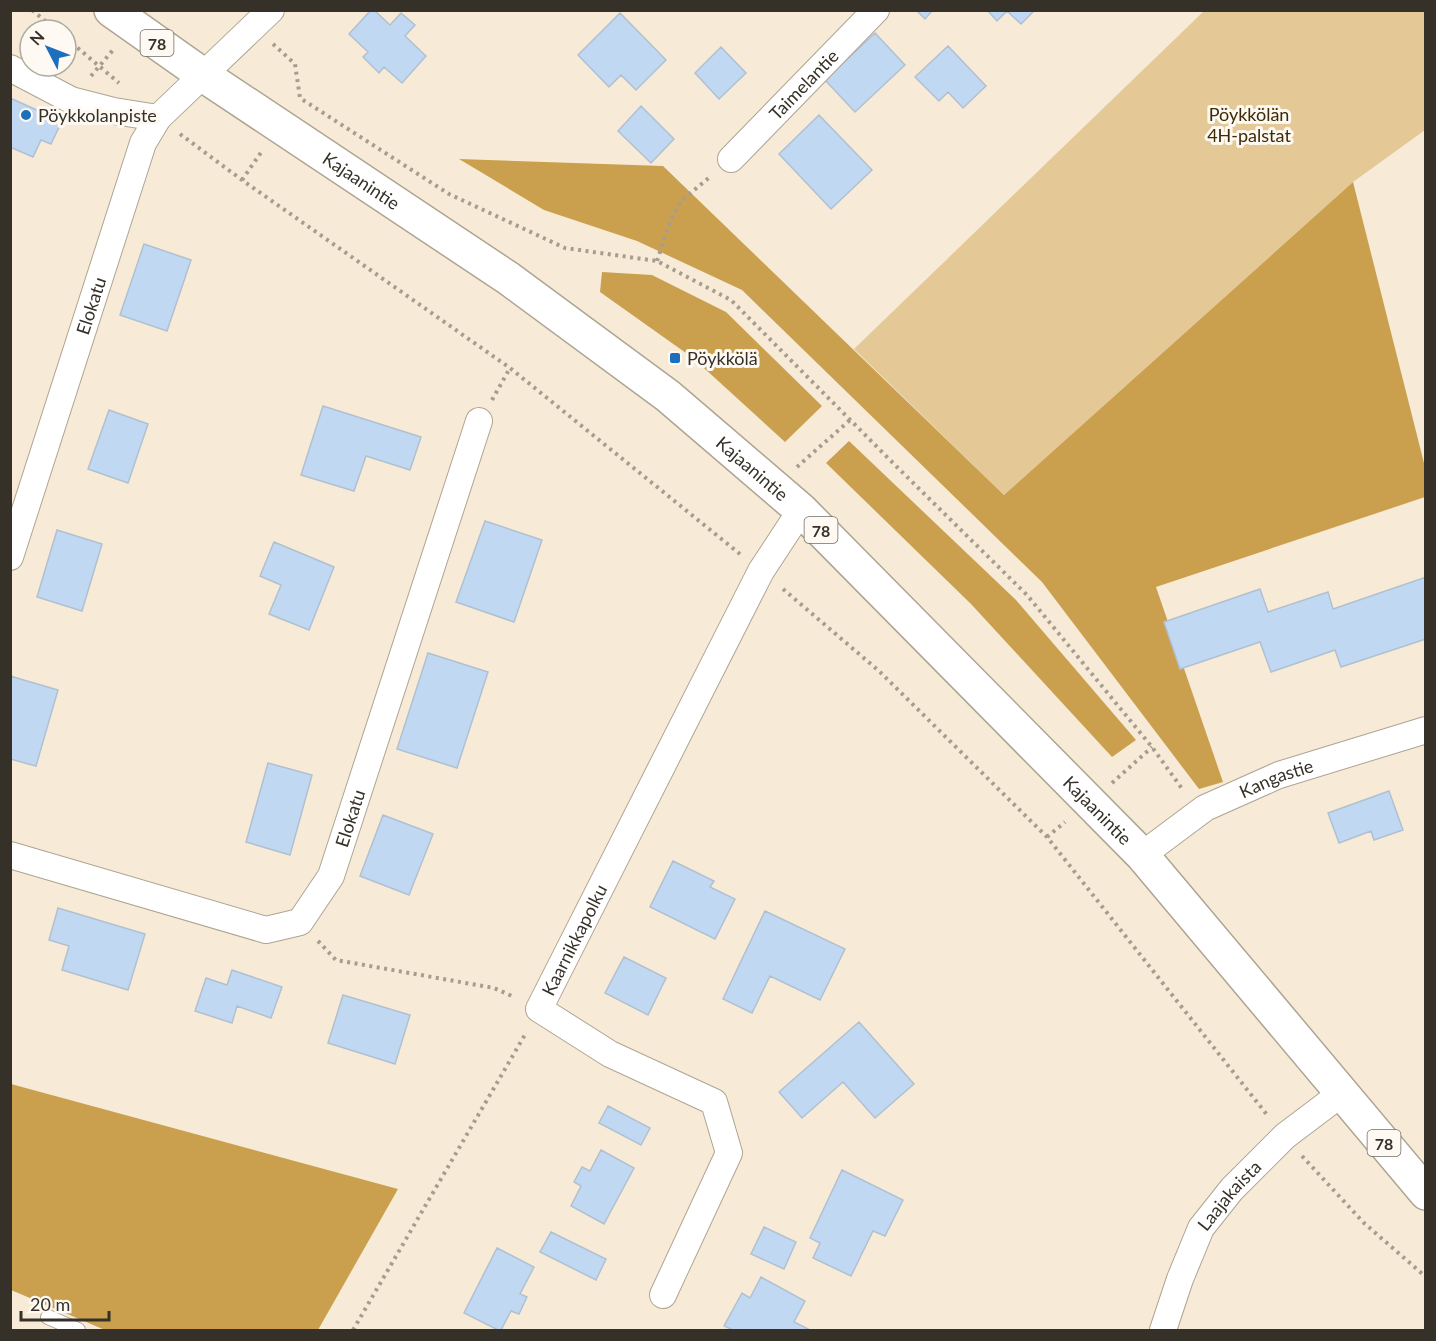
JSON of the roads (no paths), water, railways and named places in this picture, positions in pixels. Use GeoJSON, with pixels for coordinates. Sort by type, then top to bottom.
{"type":"FeatureCollection","features":[{"type":"Feature","properties":{"kind":"main road","name":"Kajaanintie"},"geometry":{"type":"LineString","coordinates":[[122,19],[508,278],[668,396],[801,510],[1142,855],[1342,1093]]}},
{"type":"Feature","properties":{"kind":"main road","name":"78"},"geometry":{"type":"LineString","coordinates":[[1342,1093],[1425,1193]]}},
{"type":"Feature","properties":{"kind":"street","name":"Taimelantie"},"geometry":{"type":"LineString","coordinates":[[731,159],[876,10]]}},
{"type":"Feature","properties":{"kind":"street","name":"Elokatu"},"geometry":{"type":"LineString","coordinates":[[10,557],[143,143],[158,118],[262,18]]}},
{"type":"Feature","properties":{"kind":"street"},"geometry":{"type":"LineString","coordinates":[[10,68],[71,100],[114,111],[158,118]]}},
{"type":"Feature","properties":{"kind":"street","name":"Elokatu"},"geometry":{"type":"LineString","coordinates":[[10,855],[266,930],[300,922],[331,876],[479,421]]}},
{"type":"Feature","properties":{"kind":"street","name":"Kaarnikkapolku"},"geometry":{"type":"LineString","coordinates":[[663,1295],[729,1153],[714,1102],[610,1054],[540,1009],[761,571],[801,510]]}},
{"type":"Feature","properties":{"kind":"street","name":"Kangastie"},"geometry":{"type":"LineString","coordinates":[[1142,855],[1205,808],[1280,775],[1425,730]]}},
{"type":"Feature","properties":{"kind":"street","name":"Laajakaista"},"geometry":{"type":"LineString","coordinates":[[1163,1330],[1180,1279],[1201,1228],[1232,1189],[1285,1136],[1342,1093]]}},
{"type":"Feature","properties":{"kind":"lane"},"geometry":{"type":"LineString","coordinates":[[48,1317],[78,1330]]}},
{"type":"Feature","properties":{"kind":"place","name":"Pöykkolanpiste"},"geometry":{"type":"Point","coordinates":[26,115]}},
{"type":"Feature","properties":{"kind":"place","name":"Pöykkölä"},"geometry":{"type":"Point","coordinates":[675,358]}},
{"type":"Feature","properties":{"kind":"park label","name":"Pöykkölän 4H-palstat"},"geometry":{"type":"Point","coordinates":[1249,124]}}]}
